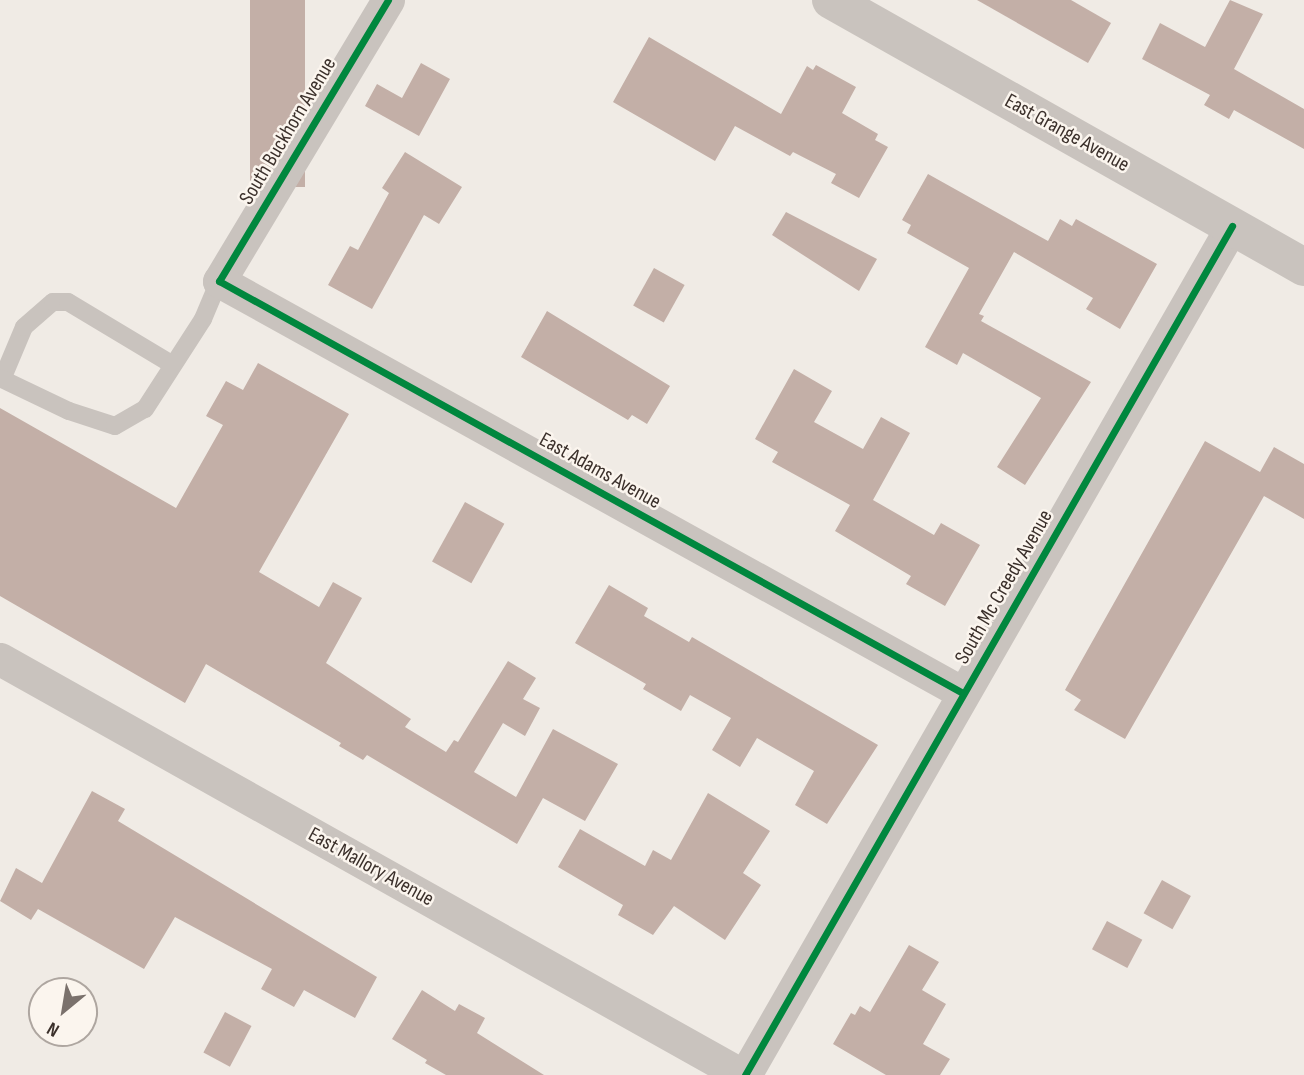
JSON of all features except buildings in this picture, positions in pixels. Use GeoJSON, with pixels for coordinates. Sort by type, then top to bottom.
{"type":"FeatureCollection","features":[{"type":"Feature","properties":{"kind":"street","name":"South Buckhorn Avenue"},"geometry":{"type":"LineString","coordinates":[[219,281],[387,0]]}},
{"type":"Feature","properties":{"kind":"street","name":"East Grange Avenue"},"geometry":{"type":"LineString","coordinates":[[831,0],[1232,226],[1303,263]]}},
{"type":"Feature","properties":{"kind":"street","name":"South Mc Creedy Avenue"},"geometry":{"type":"LineString","coordinates":[[744,1075],[1232,226]]}},
{"type":"Feature","properties":{"kind":"street","name":"East Adams Avenue"},"geometry":{"type":"LineString","coordinates":[[219,281],[963,693]]}},
{"type":"Feature","properties":{"kind":"street","name":"East Mallory Avenue"},"geometry":{"type":"LineString","coordinates":[[5,672],[744,1075]]}},
{"type":"Feature","properties":{"kind":"lane"},"geometry":{"type":"LineString","coordinates":[[173,365],[68,302],[53,302],[24,327],[2,378],[69,411],[116,426],[145,410],[203,319],[219,281]]}},
{"type":"Feature","properties":{"kind":"cycle path"},"geometry":{"type":"LineString","coordinates":[[388,0],[219,281],[963,693]]}},
{"type":"Feature","properties":{"kind":"cycle path"},"geometry":{"type":"LineString","coordinates":[[745,1075],[1232,226]]}}]}
